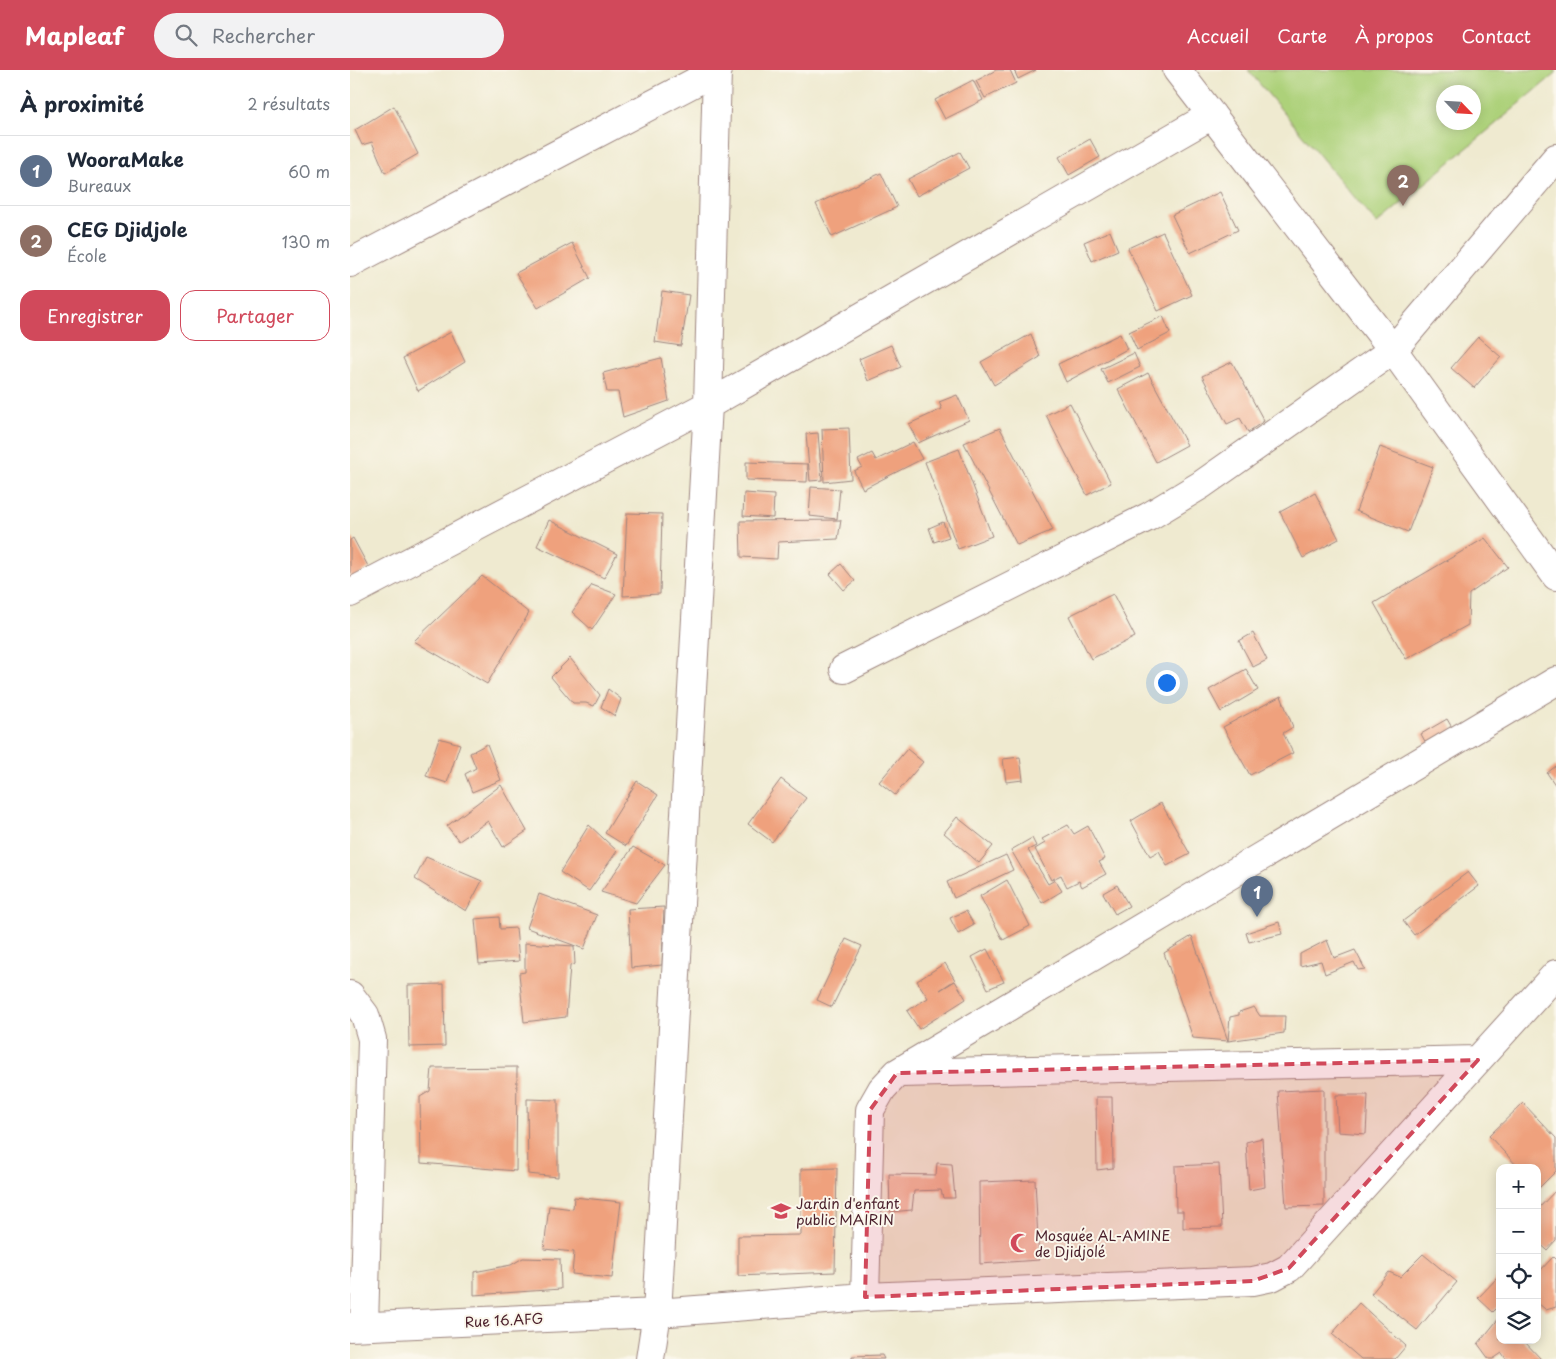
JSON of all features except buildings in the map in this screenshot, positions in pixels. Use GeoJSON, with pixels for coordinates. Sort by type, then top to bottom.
{"type":"FeatureCollection","features":[{"type":"Feature","properties":{"kind":"street"},"geometry":{"type":"LineString","coordinates":[[350,263],[717,70],[708,405],[657,1313],[650,1359]]}},
{"type":"Feature","properties":{"kind":"street"},"geometry":{"type":"LineString","coordinates":[[1177,70],[1393,350],[1556,576]]}},
{"type":"Feature","properties":{"kind":"street"},"geometry":{"type":"LineString","coordinates":[[350,593],[708,405],[1212,115]]}},
{"type":"Feature","properties":{"kind":"street"},"geometry":{"type":"LineString","coordinates":[[844,670],[1148,517],[1201,485],[1393,350],[1556,158]]}},
{"type":"Feature","properties":{"kind":"street"},"geometry":{"type":"LineString","coordinates":[[865,1297],[870,1110],[882,1090],[897,1073],[1556,681]]}},
{"type":"Feature","properties":{"kind":"street","name":"Rue 16.AFG"},"geometry":{"type":"LineString","coordinates":[[357,1326],[657,1313],[865,1297],[1253,1281],[1272,1276],[1289,1268],[1556,974]]}},
{"type":"Feature","properties":{"kind":"street"},"geometry":{"type":"LineString","coordinates":[[350,994],[364,1015],[372,1039],[357,1326]]}},
{"type":"Feature","properties":{"kind":"street"},"geometry":{"type":"LineString","coordinates":[[897,1073],[1478,1060]]}},
{"type":"Feature","properties":{"kind":"highlighted area"},"geometry":{"type":"Polygon","coordinates":[[[1478,1060],[1289,1268],[1253,1281],[865,1297],[870,1110],[897,1073],[1478,1060]]]}},
{"type":"Feature","properties":{"kind":"green space"},"geometry":{"type":"Polygon","coordinates":[[[1248,70],[1556,70],[1556,73],[1377,224],[1248,70]]]}},
{"type":"Feature","properties":{"kind":"place","name":"CEG Djidjole"},"geometry":{"type":"Point","coordinates":[1403,206]}},
{"type":"Feature","properties":{"kind":"place","name":"WooraMake"},"geometry":{"type":"Point","coordinates":[1257,917]}},
{"type":"Feature","properties":{"kind":"place","name":"Jardin d'enfant public MAIRIN"},"geometry":{"type":"Point","coordinates":[781,1211]}},
{"type":"Feature","properties":{"kind":"place","name":"Mosquée AL-AMINE de Djidjolé"},"geometry":{"type":"Point","coordinates":[1020,1243]}}]}
